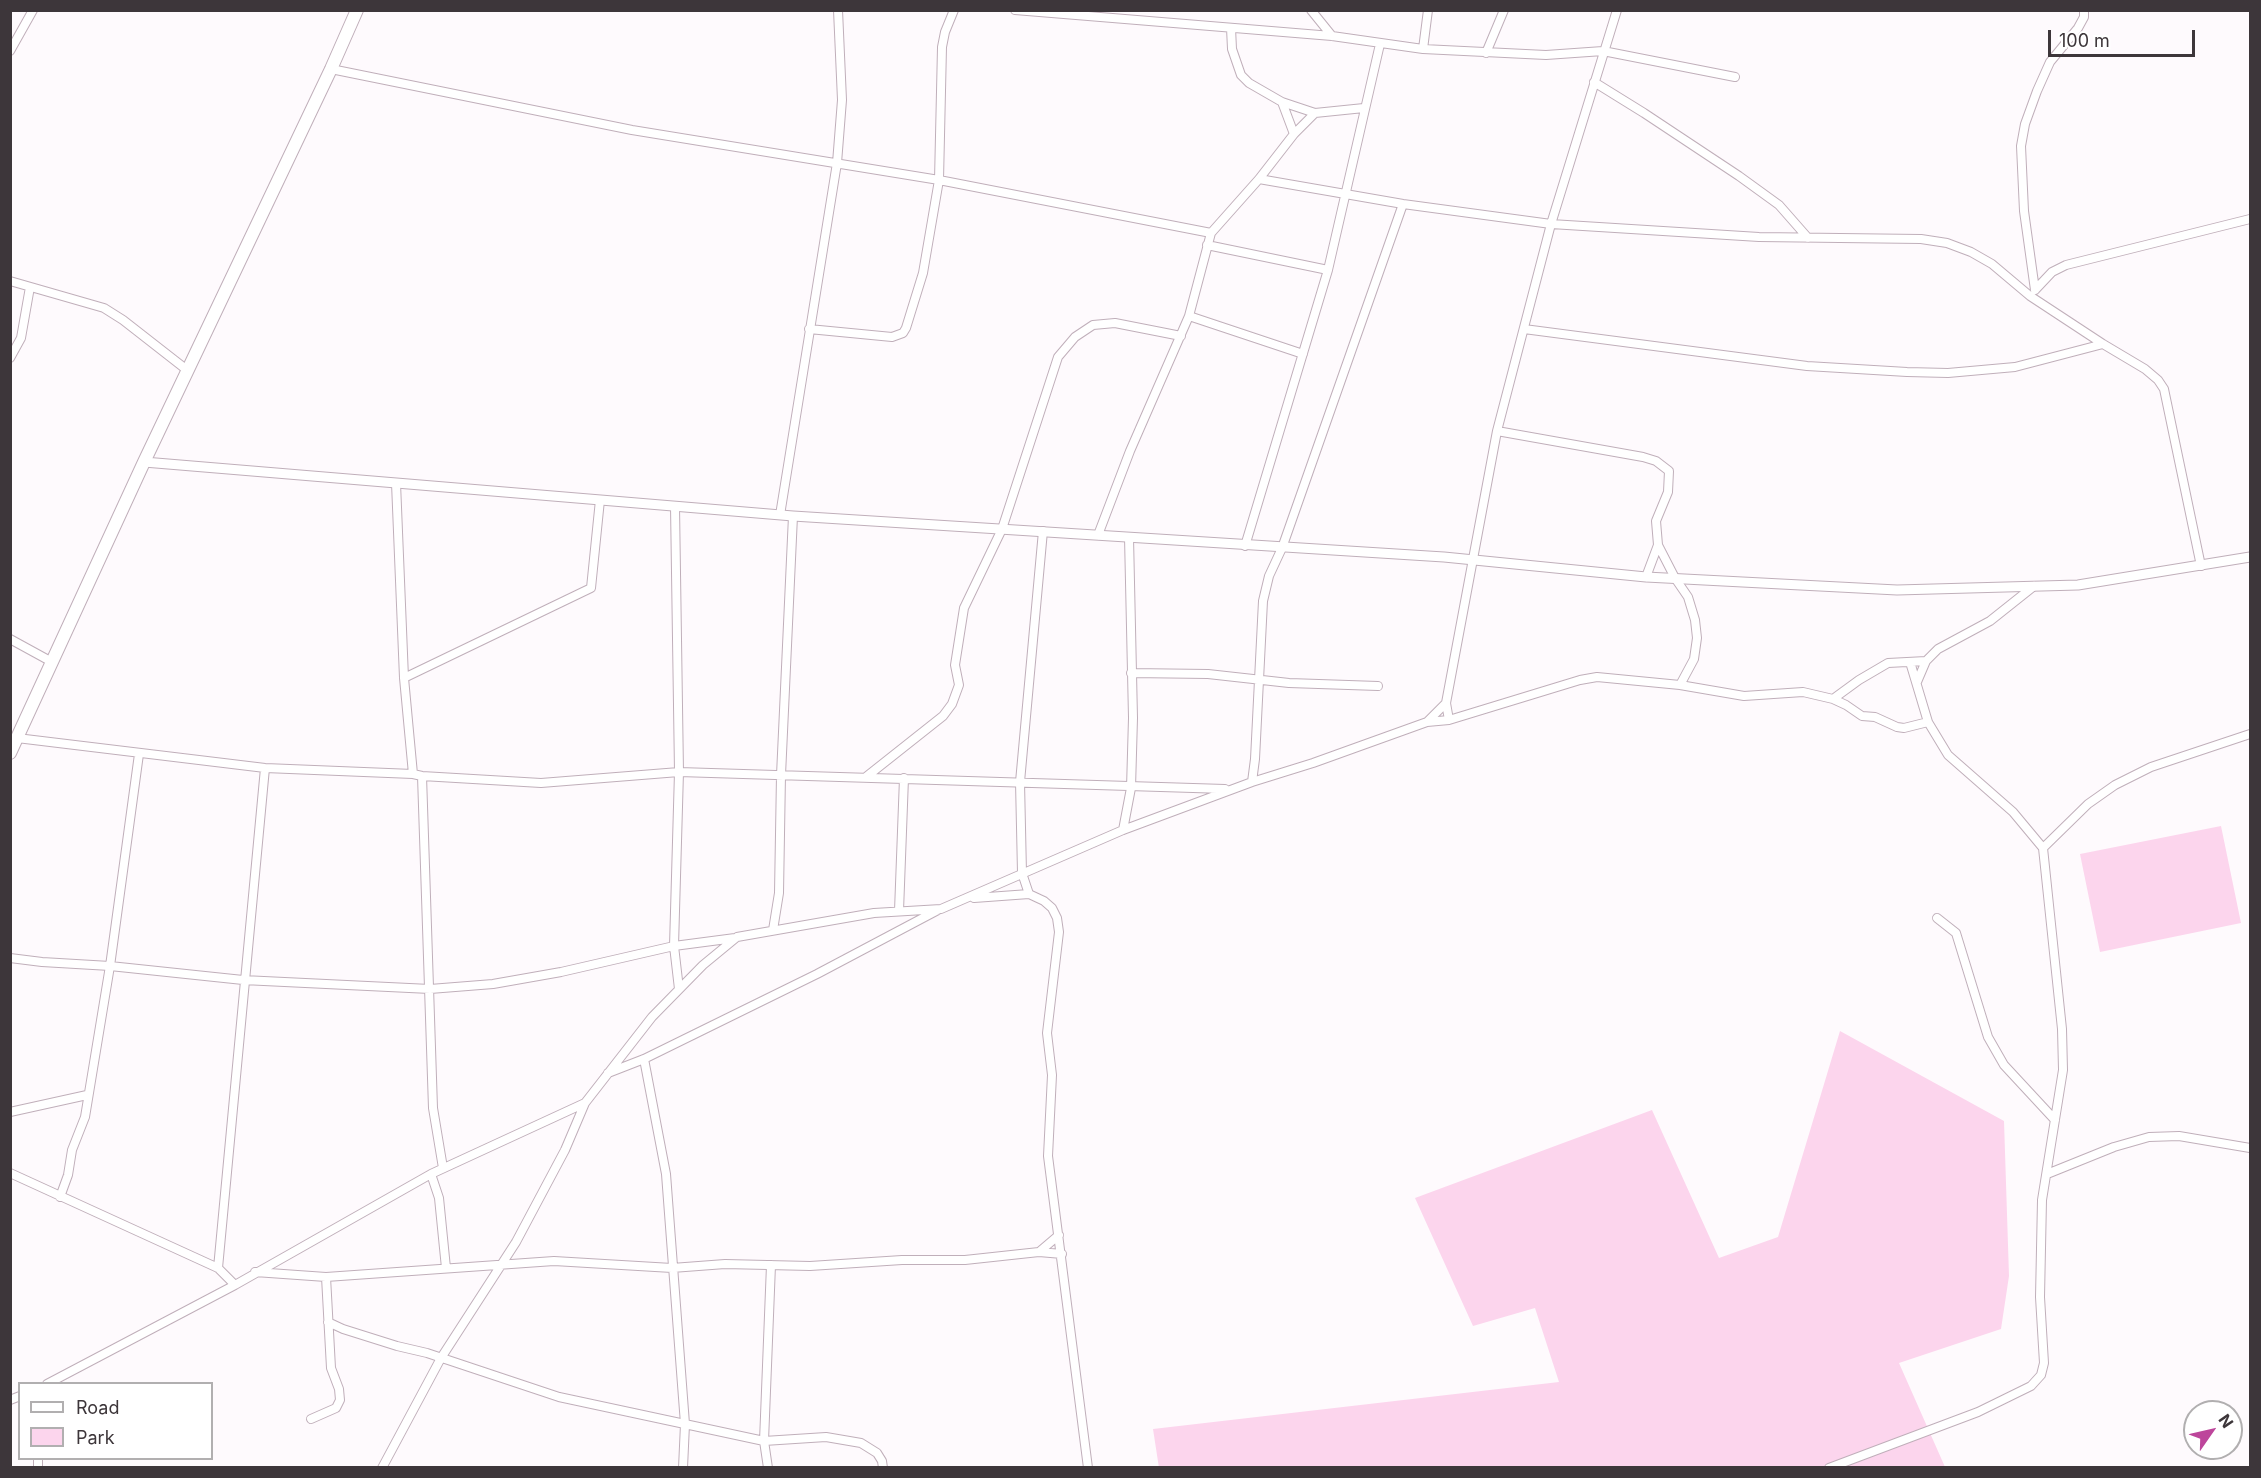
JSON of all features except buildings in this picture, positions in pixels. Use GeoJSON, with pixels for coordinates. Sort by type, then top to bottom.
{"type":"FeatureCollection","features":[{"type":"Feature","properties":{"kind":"main road"},"geometry":{"type":"LineString","coordinates":[[10,753],[357,10]]}},
{"type":"Feature","properties":{"kind":"street"},"geometry":{"type":"LineString","coordinates":[[780,515],[837,163],[842,100],[838,10]]}},
{"type":"Feature","properties":{"kind":"street"},"geometry":{"type":"LineString","coordinates":[[809,329],[892,337],[903,333],[906,328],[923,273],[939,180],[942,47],[954,10]]}},
{"type":"Feature","properties":{"kind":"street"},"geometry":{"type":"LineString","coordinates":[[1015,10],[1332,36],[1423,49],[1546,55],[1603,51],[1735,77]]}},
{"type":"Feature","properties":{"kind":"street"},"geometry":{"type":"LineString","coordinates":[[1158,21],[1159,10]]}},
{"type":"Feature","properties":{"kind":"street"},"geometry":{"type":"LineString","coordinates":[[1311,10],[1332,36]]}},
{"type":"Feature","properties":{"kind":"street"},"geometry":{"type":"LineString","coordinates":[[1423,49],[1428,10]]}},
{"type":"Feature","properties":{"kind":"street"},"geometry":{"type":"LineString","coordinates":[[1486,53],[1504,10]]}},
{"type":"Feature","properties":{"kind":"street"},"geometry":{"type":"LineString","coordinates":[[1449,720],[1446,703],[1497,431],[1551,224],[1617,10]]}},
{"type":"Feature","properties":{"kind":"street"},"geometry":{"type":"LineString","coordinates":[[2032,293],[2024,211],[2021,146],[2025,124],[2050,62],[2078,28],[2084,17],[2084,10]]}},
{"type":"Feature","properties":{"kind":"street"},"geometry":{"type":"LineString","coordinates":[[10,51],[28,12]]}},
{"type":"Feature","properties":{"kind":"street"},"geometry":{"type":"LineString","coordinates":[[1231,28],[1232,49],[1241,75],[1249,83],[1282,102],[1315,113],[1364,108]]}},
{"type":"Feature","properties":{"kind":"street"},"geometry":{"type":"LineString","coordinates":[[1245,546],[1328,270],[1380,44]]}},
{"type":"Feature","properties":{"kind":"street"},"geometry":{"type":"LineString","coordinates":[[331,69],[632,130],[939,180],[1211,233]]}},
{"type":"Feature","properties":{"kind":"street"},"geometry":{"type":"LineString","coordinates":[[1594,82],[1644,112],[1779,205],[1808,238]]}},
{"type":"Feature","properties":{"kind":"street"},"geometry":{"type":"LineString","coordinates":[[1282,102],[1294,134]]}},
{"type":"Feature","properties":{"kind":"street"},"geometry":{"type":"LineString","coordinates":[[1098,535],[1130,451],[1189,316],[1211,233],[1259,179],[1294,134],[1315,113]]}},
{"type":"Feature","properties":{"kind":"street"},"geometry":{"type":"LineString","coordinates":[[1259,179],[1403,204],[1551,224],[1759,237],[1921,239],[1947,243],[1971,252],[1992,264],[2103,344],[2145,369],[2158,380],[2164,389],[2201,566]]}},
{"type":"Feature","properties":{"kind":"street"},"geometry":{"type":"LineString","coordinates":[[1252,782],[1263,634],[1263,601],[1269,576],[1282,548],[1403,204]]}},
{"type":"Feature","properties":{"kind":"street"},"geometry":{"type":"LineString","coordinates":[[2032,293],[2052,272],[2066,265],[2250,219]]}},
{"type":"Feature","properties":{"kind":"street"},"geometry":{"type":"LineString","coordinates":[[1208,245],[1328,270]]}},
{"type":"Feature","properties":{"kind":"street"},"geometry":{"type":"LineString","coordinates":[[10,281],[104,308],[187,370]]}},
{"type":"Feature","properties":{"kind":"street"},"geometry":{"type":"LineString","coordinates":[[10,358],[21,338],[30,287]]}},
{"type":"Feature","properties":{"kind":"street"},"geometry":{"type":"LineString","coordinates":[[1189,316],[1303,354]]}},
{"type":"Feature","properties":{"kind":"street"},"geometry":{"type":"LineString","coordinates":[[866,777],[943,716],[952,704],[959,685],[955,665],[964,608],[1002,529],[1059,357],[1075,337],[1093,325],[1115,323],[1181,336]]}},
{"type":"Feature","properties":{"kind":"street"},"geometry":{"type":"LineString","coordinates":[[1524,329],[1807,366],[1948,373],[2014,367],[2103,344]]}},
{"type":"Feature","properties":{"kind":"street"},"geometry":{"type":"LineString","coordinates":[[1497,431],[1643,457],[1664,466],[1669,471],[1669,484],[1656,521],[1658,545],[1688,597],[1695,620],[1696,638],[1694,659],[1680,685]]}},
{"type":"Feature","properties":{"kind":"street"},"geometry":{"type":"LineString","coordinates":[[144,462],[793,516],[1472,560],[1646,577],[1897,590],[2078,585],[2250,557]]}},
{"type":"Feature","properties":{"kind":"street"},"geometry":{"type":"LineString","coordinates":[[396,483],[404,678],[418,775],[430,989],[433,1108],[443,1168]]}},
{"type":"Feature","properties":{"kind":"street"},"geometry":{"type":"LineString","coordinates":[[404,678],[591,588],[600,500]]}},
{"type":"Feature","properties":{"kind":"street"},"geometry":{"type":"LineString","coordinates":[[675,506],[679,772],[674,946],[679,989]]}},
{"type":"Feature","properties":{"kind":"street"},"geometry":{"type":"LineString","coordinates":[[773,930],[779,893],[793,516]]}},
{"type":"Feature","properties":{"kind":"street"},"geometry":{"type":"LineString","coordinates":[[1029,894],[1022,873],[1020,782],[1042,531]]}},
{"type":"Feature","properties":{"kind":"street"},"geometry":{"type":"LineString","coordinates":[[1123,830],[1131,788],[1133,718],[1129,537]]}},
{"type":"Feature","properties":{"kind":"street"},"geometry":{"type":"LineString","coordinates":[[1646,577],[1658,545]]}},
{"type":"Feature","properties":{"kind":"street"},"geometry":{"type":"LineString","coordinates":[[1917,682],[1926,661],[1938,649],[1990,621],[2034,586]]}},
{"type":"Feature","properties":{"kind":"street"},"geometry":{"type":"LineString","coordinates":[[10,639],[52,662]]}},
{"type":"Feature","properties":{"kind":"street"},"geometry":{"type":"LineString","coordinates":[[1833,699],[1858,680],[1888,663],[1926,661]]}},
{"type":"Feature","properties":{"kind":"street"},"geometry":{"type":"LineString","coordinates":[[1829,1467],[1978,1412],[2031,1386],[2041,1375],[2044,1353],[2040,1286],[2043,1200],[2063,1070],[2062,1029],[2043,848],[2013,812],[1948,755],[1928,722],[1910,662]]}},
{"type":"Feature","properties":{"kind":"street"},"geometry":{"type":"LineString","coordinates":[[1131,673],[1208,674],[1289,683],[1378,686]]}},
{"type":"Feature","properties":{"kind":"street"},"geometry":{"type":"LineString","coordinates":[[606,1074],[644,1059],[817,974],[941,909],[1123,830],[1230,789],[1313,764],[1427,722],[1449,720],[1581,680],[1597,677],[1680,685],[1744,696],[1803,692],[1833,699],[1862,716],[1875,717],[1897,727],[1904,728],[1928,722]]}},
{"type":"Feature","properties":{"kind":"street"},"geometry":{"type":"LineString","coordinates":[[1427,722],[1446,703]]}},
{"type":"Feature","properties":{"kind":"street"},"geometry":{"type":"LineString","coordinates":[[2043,848],[2088,804],[2115,785],[2151,767],[2250,734]]}},
{"type":"Feature","properties":{"kind":"street"},"geometry":{"type":"LineString","coordinates":[[17,738],[265,768],[541,783],[679,772],[1020,782],[1131,788],[1230,789]]}},
{"type":"Feature","properties":{"kind":"street"},"geometry":{"type":"LineString","coordinates":[[60,1197],[68,1175],[72,1150],[82,1127],[110,966],[139,754]]}},
{"type":"Feature","properties":{"kind":"street"},"geometry":{"type":"LineString","coordinates":[[218,1268],[243,980],[265,768]]}},
{"type":"Feature","properties":{"kind":"street"},"geometry":{"type":"LineString","coordinates":[[899,911],[904,778]]}},
{"type":"Feature","properties":{"kind":"street"},"geometry":{"type":"LineString","coordinates":[[969,898],[1029,894],[1044,901],[1052,908],[1057,918],[1059,932],[1047,1033],[1052,1075],[1048,1156],[1088,1467]]}},
{"type":"Feature","properties":{"kind":"street"},"geometry":{"type":"LineString","coordinates":[[10,958],[243,980],[430,989],[516,980],[674,946],[832,919],[899,911],[941,909]]}},
{"type":"Feature","properties":{"kind":"street"},"geometry":{"type":"LineString","coordinates":[[1937,918],[1956,933],[1988,1037],[2004,1065],[2055,1120]]}},
{"type":"Feature","properties":{"kind":"street"},"geometry":{"type":"LineString","coordinates":[[382,1467],[441,1358],[516,1242],[566,1150],[585,1102],[652,1017],[703,965],[737,937]]}},
{"type":"Feature","properties":{"kind":"street"},"geometry":{"type":"LineString","coordinates":[[644,1059],[666,1174],[684,1424],[683,1467]]}},
{"type":"Feature","properties":{"kind":"street"},"geometry":{"type":"LineString","coordinates":[[10,1112],[87,1095]]}},
{"type":"Feature","properties":{"kind":"street"},"geometry":{"type":"LineString","coordinates":[[49,1382],[235,1285],[431,1174],[585,1102]]}},
{"type":"Feature","properties":{"kind":"street"},"geometry":{"type":"LineString","coordinates":[[2047,1174],[2115,1147],[2149,1137],[2179,1136],[2250,1148]]}},
{"type":"Feature","properties":{"kind":"street"},"geometry":{"type":"LineString","coordinates":[[10,1173],[218,1268],[235,1285]]}},
{"type":"Feature","properties":{"kind":"street"},"geometry":{"type":"LineString","coordinates":[[431,1174],[439,1198],[446,1268]]}},
{"type":"Feature","properties":{"kind":"street"},"geometry":{"type":"LineString","coordinates":[[1039,1252],[1059,1235]]}},
{"type":"Feature","properties":{"kind":"street"},"geometry":{"type":"LineString","coordinates":[[255,1272],[326,1277],[554,1261],[672,1268],[725,1264],[810,1266],[902,1260],[965,1260],[1039,1252],[1062,1254]]}},
{"type":"Feature","properties":{"kind":"street"},"geometry":{"type":"LineString","coordinates":[[768,1467],[764,1441],[771,1265]]}},
{"type":"Feature","properties":{"kind":"street"},"geometry":{"type":"LineString","coordinates":[[311,1419],[336,1408],[340,1400],[339,1389],[331,1368],[326,1277]]}},
{"type":"Feature","properties":{"kind":"street"},"geometry":{"type":"LineString","coordinates":[[328,1322],[343,1329],[559,1397],[764,1441],[826,1437],[861,1443],[877,1453],[883,1467]]}},
{"type":"Feature","properties":{"kind":"street"},"geometry":{"type":"LineString","coordinates":[[329,1338],[343,1329]]}},
{"type":"Feature","properties":{"kind":"green space"},"geometry":{"type":"Polygon","coordinates":[[[2221,826],[2241,923],[2100,952],[2080,854],[2221,826]]]}},
{"type":"Feature","properties":{"kind":"green space"},"geometry":{"type":"Polygon","coordinates":[[[1840,1031],[2004,1121],[2009,1276],[2001,1329],[1899,1363],[1945,1467],[1159,1468],[1153,1429],[1559,1382],[1535,1308],[1473,1326],[1415,1198],[1652,1110],[1719,1258],[1778,1237],[1840,1031]]]}}]}
